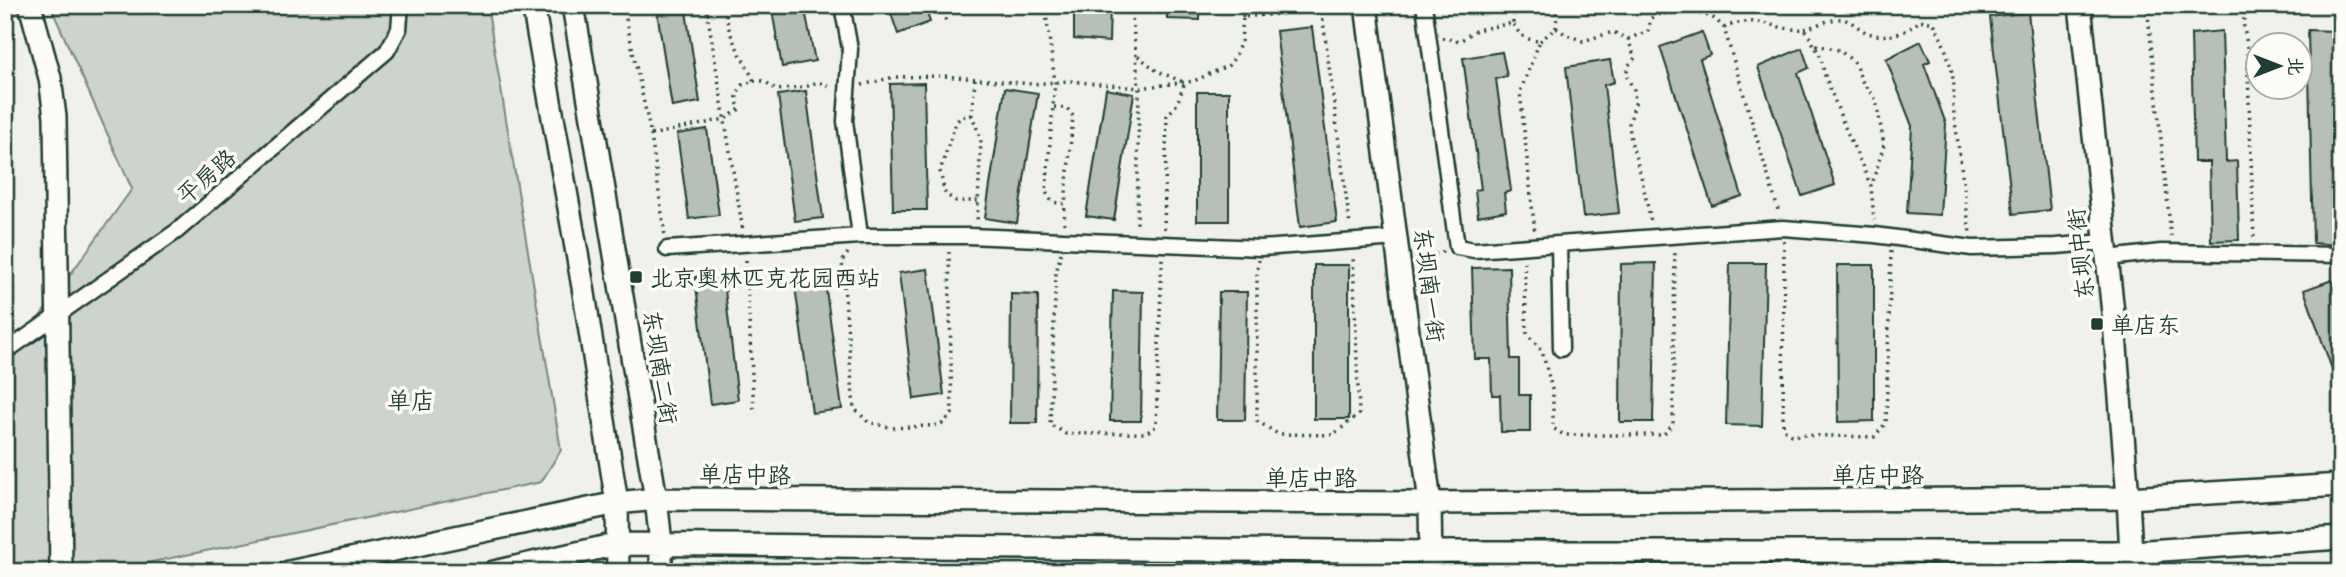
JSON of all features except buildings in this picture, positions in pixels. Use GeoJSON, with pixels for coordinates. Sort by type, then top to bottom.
{"type":"FeatureCollection","features":[{"type":"Feature","properties":{"kind":"street"},"geometry":{"type":"LineString","coordinates":[[30,5],[50,78],[55,117],[61,572]]}},
{"type":"Feature","properties":{"kind":"street","name":"平房路"},"geometry":{"type":"LineString","coordinates":[[5,352],[177,231],[387,51],[399,29],[401,5]]}},
{"type":"Feature","properties":{"kind":"street"},"geometry":{"type":"LineString","coordinates":[[533,5],[583,287],[617,503],[618,572]]}},
{"type":"Feature","properties":{"kind":"street","name":"东坝南二街"},"geometry":{"type":"LineString","coordinates":[[573,5],[656,499],[661,572]]}},
{"type":"Feature","properties":{"kind":"street"},"geometry":{"type":"LineString","coordinates":[[842,5],[850,49],[845,121],[860,236]]}},
{"type":"Feature","properties":{"kind":"street","name":"东坝南一街"},"geometry":{"type":"LineString","coordinates":[[1366,5],[1430,503],[1431,562]]}},
{"type":"Feature","properties":{"kind":"street"},"geometry":{"type":"LineString","coordinates":[[1424,5],[1457,247],[1474,250],[1783,228],[1875,235],[1972,248],[2056,246],[2107,250],[2341,255]]}},
{"type":"Feature","properties":{"kind":"street","name":"东坝中街"},"geometry":{"type":"LineString","coordinates":[[2080,5],[2107,250],[2128,498],[2139,562],[2156,572]]}},
{"type":"Feature","properties":{"kind":"street"},"geometry":{"type":"LineString","coordinates":[[667,249],[860,236],[977,236],[1261,248],[1397,238]]}},
{"type":"Feature","properties":{"kind":"street"},"geometry":{"type":"LineString","coordinates":[[1559,244],[1562,349]]}},
{"type":"Feature","properties":{"kind":"street","name":"单店中路"},"geometry":{"type":"LineString","coordinates":[[289,572],[617,503],[656,499],[1430,503],[2128,498],[2341,485]]}},
{"type":"Feature","properties":{"kind":"street"},"geometry":{"type":"LineString","coordinates":[[494,572],[617,544],[661,543],[1431,562],[2139,562],[2341,538]]}},
{"type":"Feature","properties":{"kind":"path"},"geometry":{"type":"LineString","coordinates":[[623,5],[651,135],[667,249]]}},
{"type":"Feature","properties":{"kind":"path"},"geometry":{"type":"LineString","coordinates":[[706,5],[746,244],[754,412]]}},
{"type":"Feature","properties":{"kind":"path"},"geometry":{"type":"LineString","coordinates":[[726,5],[728,29],[754,81]]}},
{"type":"Feature","properties":{"kind":"path"},"geometry":{"type":"LineString","coordinates":[[941,5],[946,21]]}},
{"type":"Feature","properties":{"kind":"path"},"geometry":{"type":"LineString","coordinates":[[1045,5],[1055,82],[1046,192],[1052,202],[1065,204]]}},
{"type":"Feature","properties":{"kind":"path"},"geometry":{"type":"LineString","coordinates":[[1131,5],[1139,88],[1136,244]]}},
{"type":"Feature","properties":{"kind":"path"},"geometry":{"type":"LineString","coordinates":[[651,135],[725,119],[740,109],[736,100],[742,85],[754,81],[771,84],[777,90],[808,86],[817,82],[847,89],[894,77],[944,76],[1032,84],[1070,81],[1139,88],[1203,79],[1228,65],[1235,57],[1241,41],[1244,5]]}},
{"type":"Feature","properties":{"kind":"path"},"geometry":{"type":"LineString","coordinates":[[1515,5],[1513,23],[1518,33],[1528,40],[1540,41]]}},
{"type":"Feature","properties":{"kind":"path"},"geometry":{"type":"LineString","coordinates":[[1558,5],[1556,28],[1540,41],[1520,92],[1530,246],[1527,334],[1542,351],[1553,393],[1553,428],[1564,435],[1663,435],[1673,425],[1675,235]]}},
{"type":"Feature","properties":{"kind":"path"},"geometry":{"type":"LineString","coordinates":[[1659,13],[1662,5]]}},
{"type":"Feature","properties":{"kind":"path"},"geometry":{"type":"LineString","coordinates":[[2147,5],[2173,252]]}},
{"type":"Feature","properties":{"kind":"path"},"geometry":{"type":"LineString","coordinates":[[2248,5],[2243,22],[2247,45],[2255,254]]}},
{"type":"Feature","properties":{"kind":"path"},"geometry":{"type":"LineString","coordinates":[[1243,17],[1321,8],[1352,241],[1359,414],[1333,435],[1278,434],[1257,421],[1257,270],[1261,248]]}},
{"type":"Feature","properties":{"kind":"path"},"geometry":{"type":"LineString","coordinates":[[1628,39],[1648,31],[1651,18],[1659,13],[1699,13],[1714,18],[1724,28],[1783,228],[1783,428],[1791,435],[1874,438],[1886,423],[1892,238]]}},
{"type":"Feature","properties":{"kind":"path"},"geometry":{"type":"LineString","coordinates":[[1724,28],[1737,22],[1766,22],[1796,30],[1839,19],[1856,24],[1867,33],[1886,36],[1913,28],[1920,20],[1934,23],[1945,46],[1956,88],[1953,106],[1972,248]]}},
{"type":"Feature","properties":{"kind":"path"},"geometry":{"type":"LineString","coordinates":[[1429,42],[1445,37],[1460,41],[1476,30],[1513,23]]}},
{"type":"Feature","properties":{"kind":"path"},"geometry":{"type":"LineString","coordinates":[[1556,28],[1583,41],[1613,32],[1628,39],[1635,58],[1628,66],[1626,75],[1634,90],[1635,103],[1629,124],[1630,141],[1642,180],[1654,237]]}},
{"type":"Feature","properties":{"kind":"path"},"geometry":{"type":"LineString","coordinates":[[1805,29],[1815,45],[1844,125],[1871,186],[1875,235]]}},
{"type":"Feature","properties":{"kind":"path"},"geometry":{"type":"LineString","coordinates":[[1815,45],[1839,50],[1854,62],[1863,83],[1876,100],[1884,145],[1871,186]]}},
{"type":"Feature","properties":{"kind":"path"},"geometry":{"type":"LineString","coordinates":[[1137,55],[1157,71],[1185,82]]}},
{"type":"Feature","properties":{"kind":"path"},"geometry":{"type":"LineString","coordinates":[[975,79],[972,115],[981,140],[977,236]]}},
{"type":"Feature","properties":{"kind":"path"},"geometry":{"type":"LineString","coordinates":[[1054,107],[1067,108],[1073,116],[1064,241],[1056,273],[1050,424],[1066,434],[1146,433],[1156,426],[1167,116],[1177,104],[1185,82]]}},
{"type":"Feature","properties":{"kind":"path"},"geometry":{"type":"LineString","coordinates":[[972,115],[961,117],[956,122],[940,171],[945,194],[956,201],[978,201]]}},
{"type":"Feature","properties":{"kind":"path"},"geometry":{"type":"LineString","coordinates":[[860,236],[842,261],[854,408],[868,422],[893,428],[941,425],[952,414],[949,236]]}},
{"type":"Feature","properties":{"kind":"path"},"geometry":{"type":"LineString","coordinates":[[1401,265],[1457,247]]}},
{"type":"Feature","properties":{"kind":"shaded area"},"geometry":{"type":"Polygon","coordinates":[[[50,5],[487,5],[561,450],[541,482],[103,572],[5,572],[5,365],[132,189],[50,5]]]}},
{"type":"Feature","properties":{"kind":"place","name":"北京奥林匹克花园西站"},"geometry":{"type":"Point","coordinates":[636,277]}},
{"type":"Feature","properties":{"kind":"place","name":"单店东"},"geometry":{"type":"Point","coordinates":[2097,324]}},
{"type":"Feature","properties":{"kind":"district","name":"单店"},"geometry":{"type":"Point","coordinates":[411,400]}}]}
